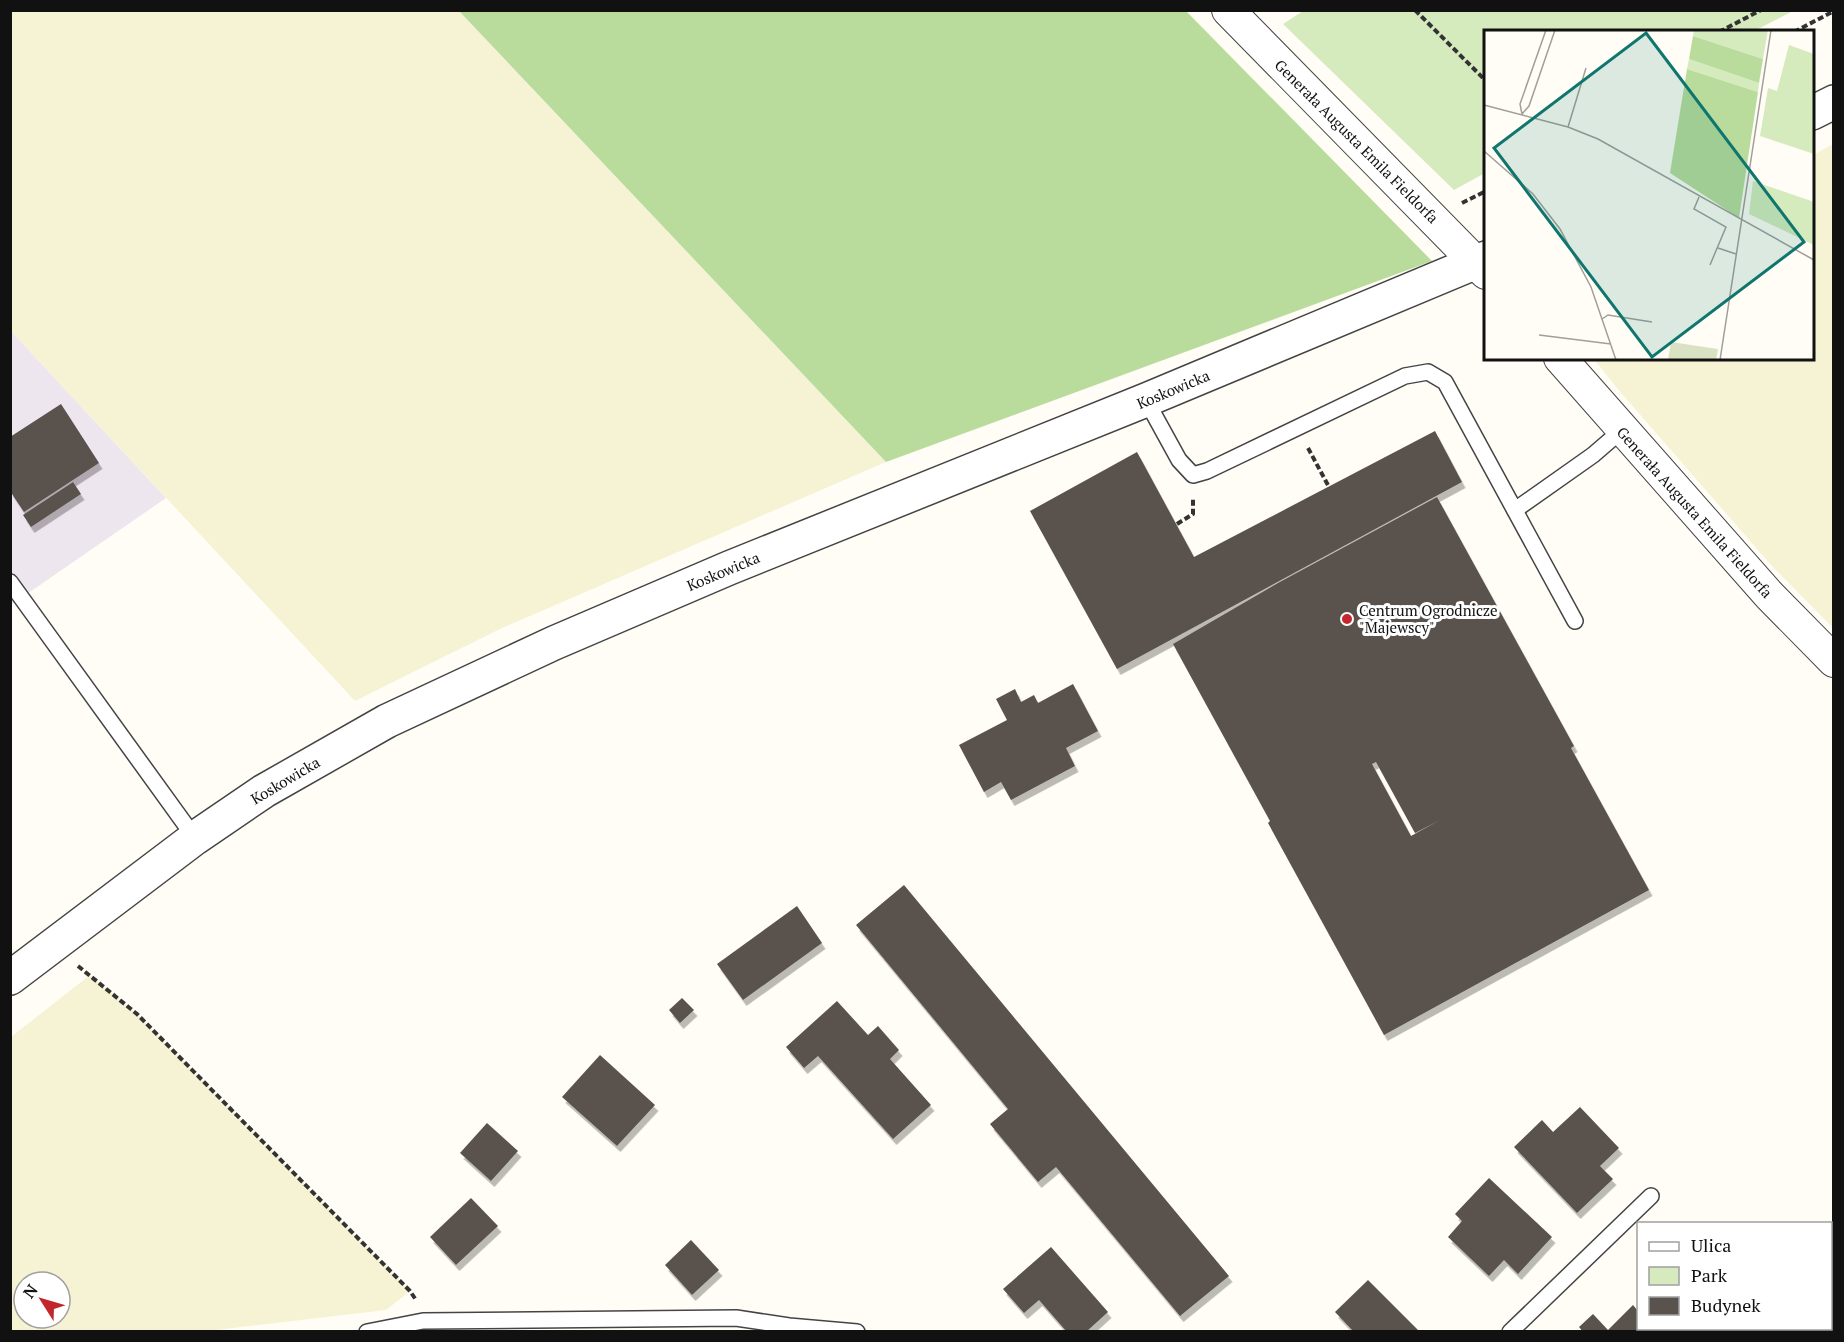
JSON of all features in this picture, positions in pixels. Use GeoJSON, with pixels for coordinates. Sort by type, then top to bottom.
{"type":"FeatureCollection","features":[{"type":"Feature","properties":{"kind":"street","name":"Generała Augusta Emila Fieldorfa"},"geometry":{"type":"LineString","coordinates":[[1227,10],[1482,264]]}},
{"type":"Feature","properties":{"kind":"street"},"geometry":{"type":"LineString","coordinates":[[1814,112],[1833,102]]}},
{"type":"Feature","properties":{"kind":"street","name":"Koskowicka"},"geometry":{"type":"LineString","coordinates":[[10,978],[195,838],[264,791],[387,721],[554,643],[740,564],[1482,264]]}},
{"type":"Feature","properties":{"kind":"street","name":"Generała Augusta Emila Fieldorfa"},"geometry":{"type":"LineString","coordinates":[[1562,360],[1769,595],[1833,661]]}},
{"type":"Feature","properties":{"kind":"lane"},"geometry":{"type":"LineString","coordinates":[[1146,400],[1179,460],[1192,475],[1207,471],[1405,376],[1428,372],[1445,382],[1575,621]]}},
{"type":"Feature","properties":{"kind":"lane"},"geometry":{"type":"LineString","coordinates":[[1515,510],[1593,454],[1622,430]]}},
{"type":"Feature","properties":{"kind":"lane"},"geometry":{"type":"LineString","coordinates":[[10,582],[195,838]]}},
{"type":"Feature","properties":{"kind":"lane"},"geometry":{"type":"LineString","coordinates":[[1510,1332],[1650,1196]]}},
{"type":"Feature","properties":{"kind":"lane"},"geometry":{"type":"LineString","coordinates":[[367,1332],[429,1321],[736,1318],[789,1326],[856,1332]]}},
{"type":"Feature","properties":{"kind":"path"},"geometry":{"type":"LineString","coordinates":[[1415,10],[1484,80]]}},
{"type":"Feature","properties":{"kind":"path"},"geometry":{"type":"LineString","coordinates":[[1723,30],[1761,10]]}},
{"type":"Feature","properties":{"kind":"path"},"geometry":{"type":"LineString","coordinates":[[1798,30],[1833,11]]}},
{"type":"Feature","properties":{"kind":"path"},"geometry":{"type":"LineString","coordinates":[[1297,428],[1329,487]]}},
{"type":"Feature","properties":{"kind":"path"},"geometry":{"type":"LineString","coordinates":[[1177,524],[1193,514],[1192,475]]}},
{"type":"Feature","properties":{"kind":"path"},"geometry":{"type":"LineString","coordinates":[[69,958],[137,1014],[410,1291],[429,1321]]}},
{"type":"Feature","properties":{"kind":"shaded area"},"geometry":{"type":"Polygon","coordinates":[[[11,10],[459,11],[886,462],[502,628],[355,701],[11,331],[11,10]]]}},
{"type":"Feature","properties":{"kind":"shaded area"},"geometry":{"type":"Polygon","coordinates":[[[1833,144],[1833,628],[1771,565],[1595,360],[1814,360],[1814,154],[1833,144]]]}},
{"type":"Feature","properties":{"kind":"shaded area"},"geometry":{"type":"Polygon","coordinates":[[[12,332],[166,498],[11,605],[10,333],[12,332]]]}},
{"type":"Feature","properties":{"kind":"shaded area"},"geometry":{"type":"Polygon","coordinates":[[[90,975],[137,1014],[410,1291],[386,1310],[207,1331],[11,1331],[11,1037],[90,975]]]}},
{"type":"Feature","properties":{"kind":"green space"},"geometry":{"type":"Polygon","coordinates":[[[1303,10],[1793,11],[1756,30],[1484,30],[1484,174],[1454,190],[1283,24],[1303,10]]]}},
{"type":"Feature","properties":{"kind":"green space"},"geometry":{"type":"Polygon","coordinates":[[[459,11],[1186,11],[1432,261],[886,462],[459,11]]]}},
{"type":"Feature","properties":{"kind":"building"},"geometry":{"type":"Polygon","coordinates":[[[61,404],[99,463],[24,512],[10,491],[10,437],[61,404]]]}},
{"type":"Feature","properties":{"kind":"building"},"geometry":{"type":"Polygon","coordinates":[[[1435,431],[1462,482],[1117,669],[1030,511],[1137,452],[1194,557],[1435,431]]]}},
{"type":"Feature","properties":{"kind":"building"},"geometry":{"type":"Polygon","coordinates":[[[73,482],[81,494],[31,527],[23,515],[73,482]]]}},
{"type":"Feature","properties":{"kind":"building"},"geometry":{"type":"Polygon","coordinates":[[[1437,497],[1574,746],[1571,748],[1649,890],[1384,1035],[1173,644],[1278,583],[1437,497]],[[1376,762],[1372,764],[1411,836],[1440,820],[1415,833],[1376,762]]]}},
{"type":"Feature","properties":{"kind":"building"},"geometry":{"type":"Polygon","coordinates":[[[1073,684],[1098,731],[1066,748],[1075,766],[1011,800],[1001,782],[984,792],[959,745],[1007,720],[996,699],[1015,689],[1021,702],[1034,695],[1038,703],[1073,684]]]}},
{"type":"Feature","properties":{"kind":"building"},"geometry":{"type":"Polygon","coordinates":[[[904,885],[1229,1276],[1180,1316],[1056,1167],[1038,1182],[990,1124],[1008,1109],[856,925],[904,885]]]}},
{"type":"Feature","properties":{"kind":"building"},"geometry":{"type":"Polygon","coordinates":[[[797,906],[822,943],[743,1000],[717,964],[797,906]]]}},
{"type":"Feature","properties":{"kind":"building"},"geometry":{"type":"Polygon","coordinates":[[[682,998],[694,1010],[680,1023],[669,1010],[682,998]]]}},
{"type":"Feature","properties":{"kind":"building"},"geometry":{"type":"Polygon","coordinates":[[[837,1001],[868,1035],[878,1026],[899,1050],[890,1059],[931,1105],[893,1139],[818,1056],[804,1068],[786,1047],[837,1001]]]}},
{"type":"Feature","properties":{"kind":"building"},"geometry":{"type":"Polygon","coordinates":[[[600,1055],[655,1105],[617,1146],[562,1097],[600,1055]]]}},
{"type":"Feature","properties":{"kind":"building"},"geometry":{"type":"Polygon","coordinates":[[[1580,1107],[1619,1148],[1600,1166],[1613,1179],[1577,1213],[1514,1147],[1542,1120],[1553,1132],[1580,1107]]]}},
{"type":"Feature","properties":{"kind":"building"},"geometry":{"type":"Polygon","coordinates":[[[487,1123],[518,1151],[491,1181],[460,1153],[487,1123]]]}},
{"type":"Feature","properties":{"kind":"building"},"geometry":{"type":"Polygon","coordinates":[[[1489,1178],[1552,1237],[1518,1274],[1504,1260],[1489,1276],[1448,1237],[1462,1221],[1455,1214],[1489,1178]]]}},
{"type":"Feature","properties":{"kind":"building"},"geometry":{"type":"Polygon","coordinates":[[[471,1198],[498,1226],[456,1265],[430,1237],[471,1198]]]}},
{"type":"Feature","properties":{"kind":"building"},"geometry":{"type":"Polygon","coordinates":[[[691,1240],[719,1270],[692,1295],[665,1265],[691,1240]]]}},
{"type":"Feature","properties":{"kind":"building"},"geometry":{"type":"Polygon","coordinates":[[[1051,1247],[1108,1312],[1086,1332],[1067,1332],[1039,1300],[1024,1313],[1003,1289],[1051,1247]]]}},
{"type":"Feature","properties":{"kind":"building"},"geometry":{"type":"Polygon","coordinates":[[[1368,1280],[1420,1332],[1354,1332],[1335,1312],[1368,1280]]]}},
{"type":"Feature","properties":{"kind":"building"},"geometry":{"type":"Polygon","coordinates":[[[1633,1305],[1637,1310],[1637,1330],[1666,1330],[1667,1332],[1583,1332],[1579,1327],[1593,1314],[1608,1330],[1633,1305]]]}},
{"type":"Feature","properties":{"kind":"building"},"geometry":{"type":"Polygon","coordinates":[[[1774,1330],[1804,1330],[1806,1332],[1772,1332],[1774,1330]]]}},
{"type":"Feature","properties":{"kind":"place","name":"Centrum Ogrodnicze \"Majewscy\""},"geometry":{"type":"Point","coordinates":[1347,619]}}]}
